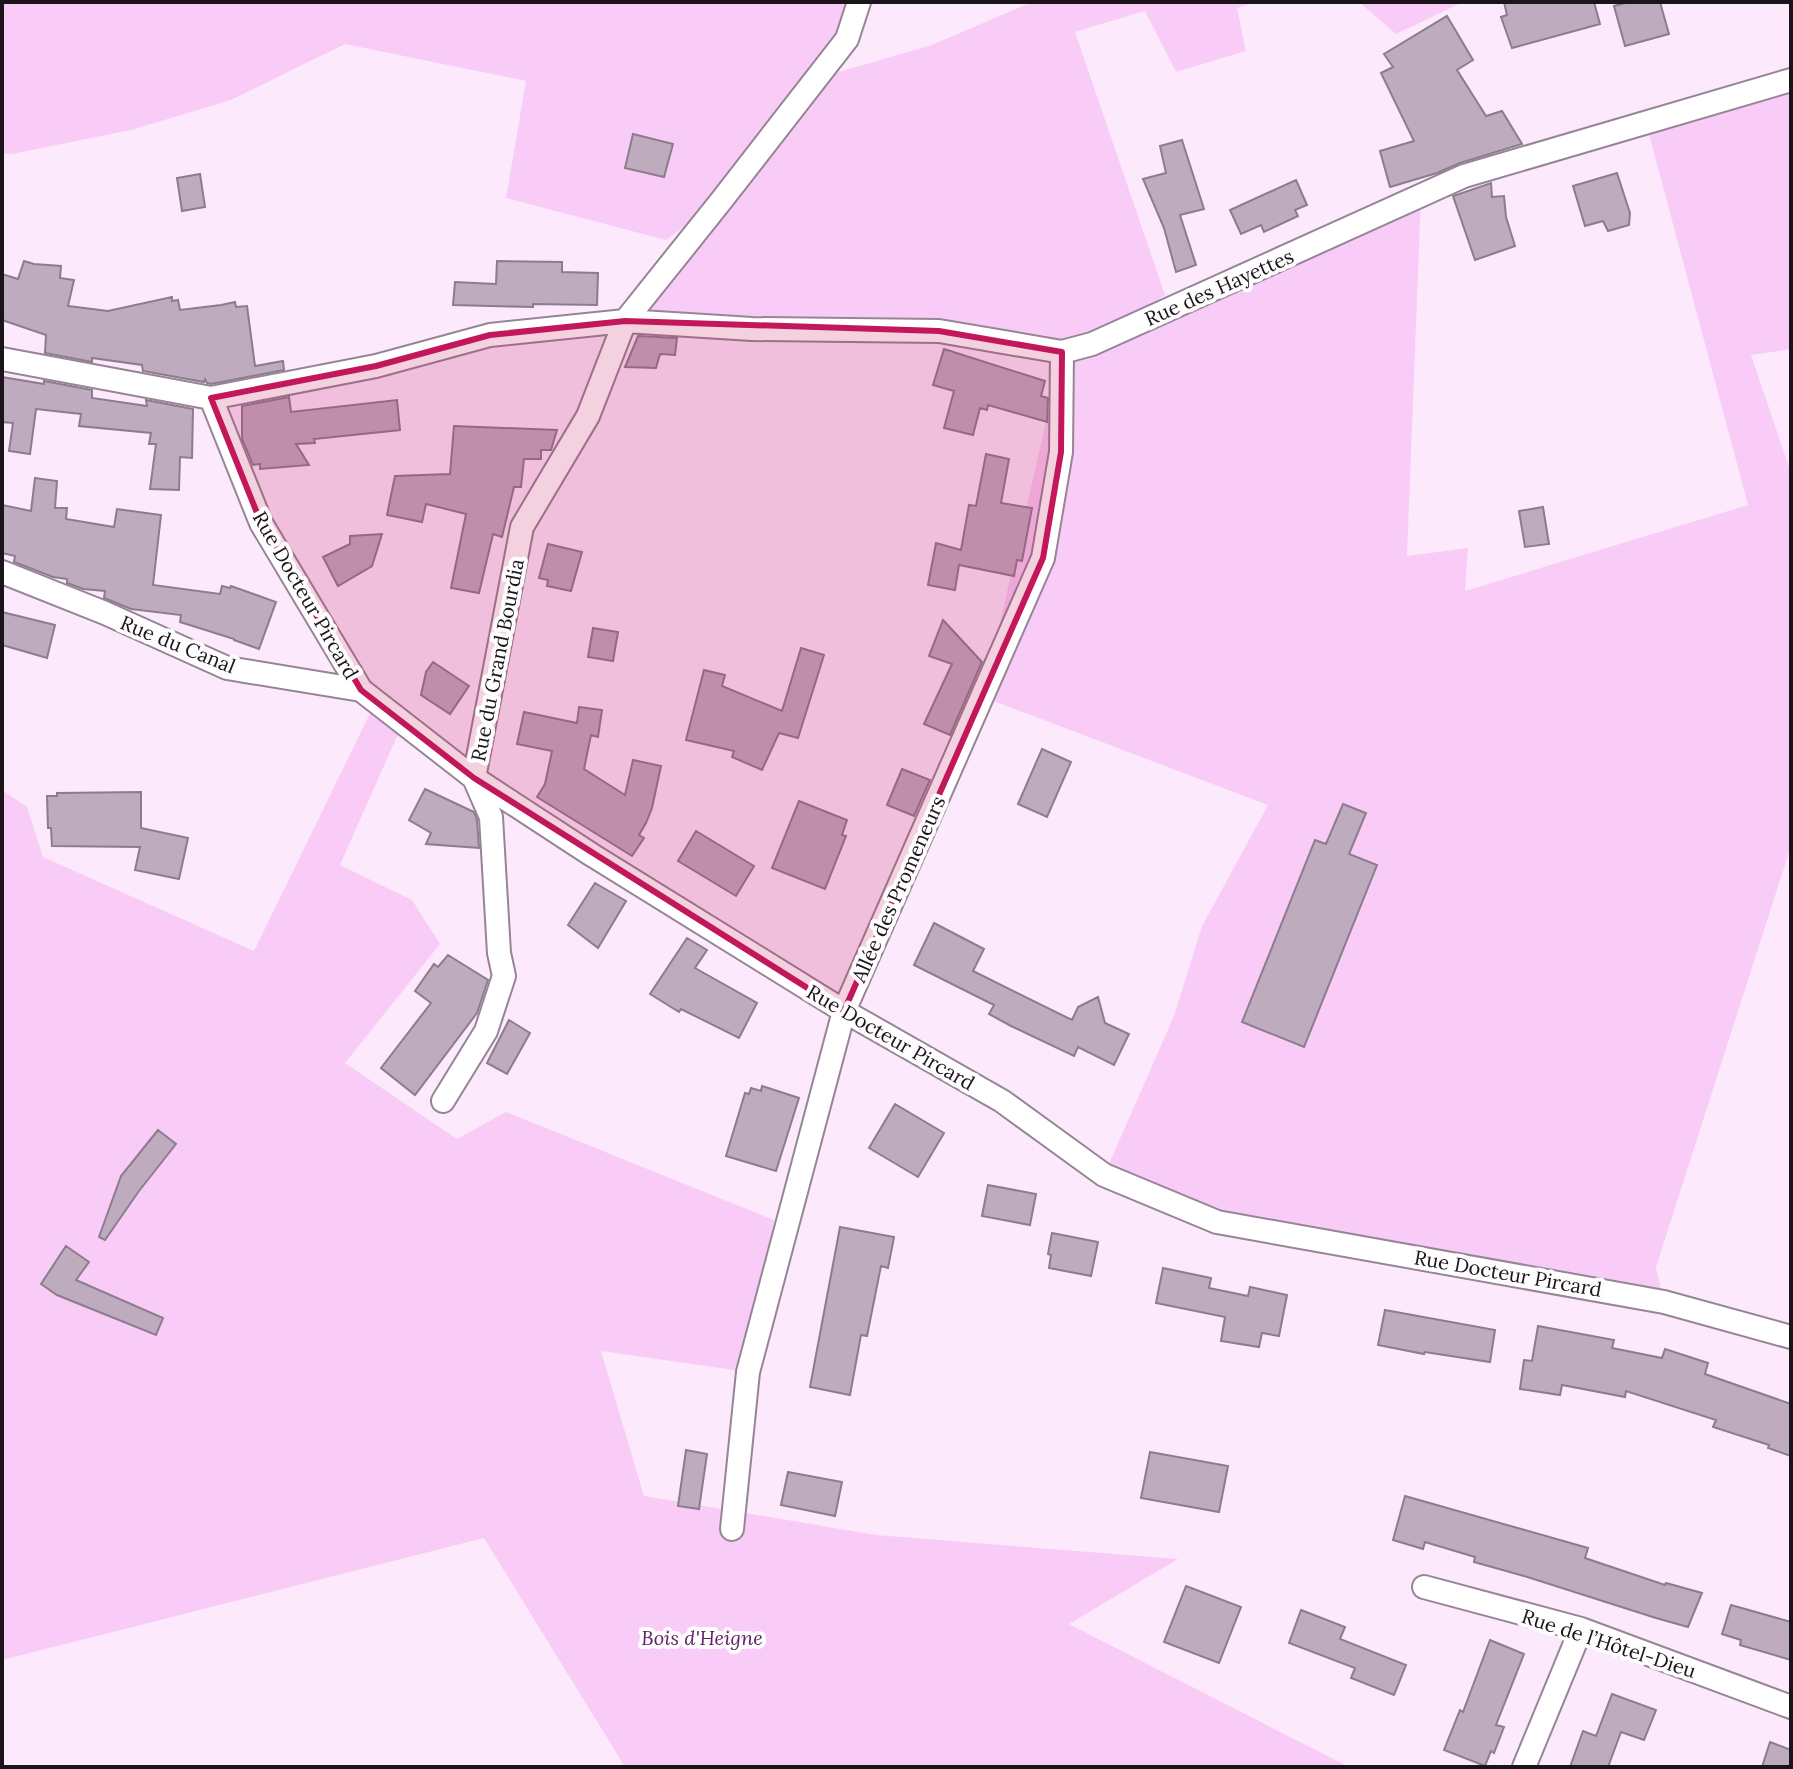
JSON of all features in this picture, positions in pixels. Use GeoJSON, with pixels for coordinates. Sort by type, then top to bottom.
{"type":"FeatureCollection","features":[{"type":"Feature","properties":{"kind":"street","name":"Rue du Grand Bourdia"},"geometry":{"type":"LineString","coordinates":[[443,1101],[486,1031],[504,976],[499,953],[491,817],[474,778],[522,527],[588,416],[625,321],[847,39],[859,2]]}},
{"type":"Feature","properties":{"kind":"street","name":"Rue des Hayettes"},"geometry":{"type":"LineString","coordinates":[[211,398],[376,366],[490,335],[625,321],[752,329],[939,331],[1062,352],[1092,344],[1464,176],[1791,80]]}},
{"type":"Feature","properties":{"kind":"street","name":"Allée des Promeneurs"},"geometry":{"type":"LineString","coordinates":[[732,1529],[748,1372],[844,1011],[1043,558],[1061,452],[1062,352]]}},
{"type":"Feature","properties":{"kind":"street"},"geometry":{"type":"LineString","coordinates":[[2,359],[211,398]]}},
{"type":"Feature","properties":{"kind":"street","name":"Rue Docteur Pircard"},"geometry":{"type":"LineString","coordinates":[[211,398],[261,523],[361,690],[474,778],[844,1011],[1002,1101],[1104,1175],[1217,1222],[1664,1302],[1791,1337]]}},
{"type":"Feature","properties":{"kind":"street","name":"Rue du Canal"},"geometry":{"type":"LineString","coordinates":[[2,572],[105,613],[227,668],[361,690]]}},
{"type":"Feature","properties":{"kind":"street","name":"Rue de l’Hôtel-Dieu"},"geometry":{"type":"LineString","coordinates":[[1424,1587],[1581,1629],[1791,1707]]}},
{"type":"Feature","properties":{"kind":"street"},"geometry":{"type":"LineString","coordinates":[[1524,1767],[1581,1629]]}},
{"type":"Feature","properties":{"kind":"highlighted area"},"geometry":{"type":"Polygon","coordinates":[[[625,321],[939,331],[1062,352],[1061,452],[1043,558],[844,1011],[474,778],[361,690],[261,523],[211,398],[376,366],[490,335],[625,321]]]}},
{"type":"Feature","properties":{"kind":"green space"},"geometry":{"type":"Polygon","coordinates":[[[2,2],[851,2],[847,39],[818,78],[932,45],[1032,2],[1255,2],[1237,8],[1246,51],[1176,72],[1145,11],[1075,32],[1165,295],[1119,326],[1421,196],[1407,556],[1468,548],[1465,591],[1748,505],[1646,123],[1791,79],[1791,349],[1751,355],[1791,473],[1791,846],[1656,1267],[1664,1302],[1217,1222],[1104,1175],[1174,1016],[1202,926],[1268,805],[983,697],[1062,352],[625,321],[718,203],[666,240],[506,198],[526,81],[345,44],[231,100],[131,130],[12,154],[2,153],[2,2]]]}},
{"type":"Feature","properties":{"kind":"green space"},"geometry":{"type":"Polygon","coordinates":[[[1359,2],[1463,2],[1396,34],[1359,2]]]}},
{"type":"Feature","properties":{"kind":"green space","name":"Bois d'Heigne"},"geometry":{"type":"Polygon","coordinates":[[[376,701],[403,723],[340,865],[412,900],[440,944],[345,1063],[457,1139],[506,1112],[774,1220],[748,1372],[601,1351],[644,1496],[876,1535],[1178,1559],[1069,1624],[1349,1767],[625,1767],[484,1538],[2,1660],[2,790],[27,807],[43,857],[254,951],[376,701]]]}},
{"type":"Feature","properties":{"kind":"building"},"geometry":{"type":"Polygon","coordinates":[[[1504,2],[1594,2],[1600,24],[1512,48],[1501,17],[1507,15],[1504,2]]]}},
{"type":"Feature","properties":{"kind":"building"},"geometry":{"type":"Polygon","coordinates":[[[1629,2],[1660,2],[1669,34],[1625,46],[1614,6],[1629,2]]]}},
{"type":"Feature","properties":{"kind":"building"},"geometry":{"type":"Polygon","coordinates":[[[1447,16],[1473,60],[1457,70],[1486,116],[1502,111],[1522,144],[1390,187],[1380,151],[1414,141],[1381,73],[1393,67],[1384,54],[1447,16]]]}},
{"type":"Feature","properties":{"kind":"building"},"geometry":{"type":"Polygon","coordinates":[[[633,134],[673,144],[664,177],[625,168],[633,134]]]}},
{"type":"Feature","properties":{"kind":"building"},"geometry":{"type":"Polygon","coordinates":[[[1182,140],[1204,209],[1180,215],[1196,265],[1176,272],[1164,228],[1143,179],[1166,173],[1160,146],[1182,140]]]}},
{"type":"Feature","properties":{"kind":"building"},"geometry":{"type":"Polygon","coordinates":[[[1617,173],[1630,213],[1629,225],[1608,231],[1603,221],[1585,226],[1573,186],[1617,173]]]}},
{"type":"Feature","properties":{"kind":"building"},"geometry":{"type":"Polygon","coordinates":[[[200,174],[205,207],[182,211],[177,178],[200,174]]]}},
{"type":"Feature","properties":{"kind":"building"},"geometry":{"type":"Polygon","coordinates":[[[1296,180],[1307,205],[1295,210],[1298,216],[1264,232],[1261,225],[1241,234],[1230,210],[1296,180]]]}},
{"type":"Feature","properties":{"kind":"building"},"geometry":{"type":"Polygon","coordinates":[[[1491,183],[1492,197],[1504,196],[1506,217],[1515,246],[1475,260],[1453,196],[1491,183]]]}},
{"type":"Feature","properties":{"kind":"building"},"geometry":{"type":"Polygon","coordinates":[[[24,261],[61,266],[60,278],[74,280],[68,306],[108,311],[172,297],[172,301],[178,300],[180,310],[235,302],[236,307],[247,306],[255,366],[283,361],[284,370],[211,384],[205,379],[204,382],[143,371],[142,365],[92,358],[92,362],[45,353],[46,335],[2,320],[2,274],[18,279],[24,261]]]}},
{"type":"Feature","properties":{"kind":"building"},"geometry":{"type":"Polygon","coordinates":[[[497,261],[562,262],[562,272],[598,273],[597,305],[453,305],[455,282],[496,284],[497,261]]]}},
{"type":"Feature","properties":{"kind":"building"},"geometry":{"type":"Polygon","coordinates":[[[638,336],[677,338],[675,355],[660,354],[656,368],[625,367],[638,336]]]}},
{"type":"Feature","properties":{"kind":"building"},"geometry":{"type":"Polygon","coordinates":[[[944,349],[1045,381],[1041,396],[1048,398],[1047,422],[988,405],[987,410],[980,408],[973,435],[944,428],[954,391],[933,385],[944,349]]]}},
{"type":"Feature","properties":{"kind":"building"},"geometry":{"type":"Polygon","coordinates":[[[2,377],[92,390],[92,398],[147,406],[146,400],[193,409],[192,458],[180,457],[179,490],[150,489],[156,444],[149,444],[151,433],[79,426],[81,414],[36,409],[30,454],[9,451],[13,423],[2,422],[2,377]]]}},
{"type":"Feature","properties":{"kind":"building"},"geometry":{"type":"Polygon","coordinates":[[[289,397],[291,412],[397,400],[400,430],[314,439],[315,443],[296,444],[309,465],[260,469],[260,464],[253,465],[242,439],[242,406],[289,397]]]}},
{"type":"Feature","properties":{"kind":"building"},"geometry":{"type":"Polygon","coordinates":[[[454,426],[557,430],[551,450],[541,450],[541,459],[524,459],[521,487],[514,487],[502,537],[493,534],[479,593],[451,588],[466,514],[426,504],[422,522],[387,515],[395,476],[450,474],[454,426]]]}},
{"type":"Feature","properties":{"kind":"building"},"geometry":{"type":"Polygon","coordinates":[[[986,454],[1009,459],[1001,503],[1032,508],[1022,561],[1017,560],[1014,576],[959,565],[955,590],[928,585],[936,543],[961,550],[969,505],[976,506],[986,454]]]}},
{"type":"Feature","properties":{"kind":"building"},"geometry":{"type":"Polygon","coordinates":[[[35,478],[57,481],[55,508],[67,508],[66,519],[114,527],[117,509],[161,515],[153,585],[220,594],[222,586],[231,586],[276,602],[259,649],[180,622],[181,615],[131,609],[104,598],[105,591],[83,589],[67,583],[67,579],[14,562],[15,556],[2,553],[2,505],[31,511],[35,478]]]}},
{"type":"Feature","properties":{"kind":"building"},"geometry":{"type":"Polygon","coordinates":[[[1543,507],[1549,544],[1525,547],[1519,511],[1543,507]]]}},
{"type":"Feature","properties":{"kind":"building"},"geometry":{"type":"Polygon","coordinates":[[[382,534],[372,566],[338,586],[323,557],[350,544],[350,536],[382,534]]]}},
{"type":"Feature","properties":{"kind":"building"},"geometry":{"type":"Polygon","coordinates":[[[548,544],[582,552],[571,591],[547,586],[548,580],[539,578],[548,544]]]}},
{"type":"Feature","properties":{"kind":"building"},"geometry":{"type":"Polygon","coordinates":[[[2,612],[55,625],[47,658],[2,645],[2,612]]]}},
{"type":"Feature","properties":{"kind":"building"},"geometry":{"type":"Polygon","coordinates":[[[943,620],[982,662],[950,735],[924,724],[952,664],[929,656],[943,620]]]}},
{"type":"Feature","properties":{"kind":"building"},"geometry":{"type":"Polygon","coordinates":[[[593,628],[618,632],[613,661],[588,657],[593,628]]]}},
{"type":"Feature","properties":{"kind":"building"},"geometry":{"type":"Polygon","coordinates":[[[801,648],[824,655],[798,738],[779,733],[762,770],[732,757],[734,751],[686,740],[704,670],[725,675],[722,686],[782,711],[801,648]]]}},
{"type":"Feature","properties":{"kind":"building"},"geometry":{"type":"Polygon","coordinates":[[[433,662],[469,686],[450,714],[421,695],[426,672],[433,662]]]}},
{"type":"Feature","properties":{"kind":"building"},"geometry":{"type":"Polygon","coordinates":[[[579,707],[602,710],[598,737],[591,735],[584,769],[625,795],[633,760],[661,766],[652,808],[639,835],[644,838],[632,856],[537,797],[545,784],[552,751],[517,744],[524,712],[577,723],[579,707]]]}},
{"type":"Feature","properties":{"kind":"building"},"geometry":{"type":"Polygon","coordinates":[[[1042,749],[1071,762],[1047,817],[1018,804],[1042,749]]]}},
{"type":"Feature","properties":{"kind":"building"},"geometry":{"type":"Polygon","coordinates":[[[902,769],[930,780],[914,816],[887,805],[902,769]]]}},
{"type":"Feature","properties":{"kind":"building"},"geometry":{"type":"Polygon","coordinates":[[[425,789],[474,812],[479,848],[426,844],[431,833],[409,820],[425,789]]]}},
{"type":"Feature","properties":{"kind":"building"},"geometry":{"type":"Polygon","coordinates":[[[141,792],[141,828],[188,838],[179,879],[135,870],[140,847],[52,846],[47,796],[57,796],[57,793],[141,792]]]}},
{"type":"Feature","properties":{"kind":"building"},"geometry":{"type":"Polygon","coordinates":[[[799,801],[847,820],[842,835],[846,836],[825,889],[772,868],[799,801]]]}},
{"type":"Feature","properties":{"kind":"building"},"geometry":{"type":"Polygon","coordinates":[[[1343,804],[1366,813],[1349,854],[1377,865],[1304,1047],[1242,1022],[1315,840],[1326,844],[1343,804]]]}},
{"type":"Feature","properties":{"kind":"building"},"geometry":{"type":"Polygon","coordinates":[[[696,831],[754,866],[736,896],[678,861],[696,831]]]}},
{"type":"Feature","properties":{"kind":"building"},"geometry":{"type":"Polygon","coordinates":[[[595,883],[626,901],[598,948],[568,925],[595,883]]]}},
{"type":"Feature","properties":{"kind":"building"},"geometry":{"type":"Polygon","coordinates":[[[934,923],[984,949],[973,971],[1072,1020],[1078,1007],[1098,997],[1105,1023],[1129,1034],[1114,1065],[1078,1047],[1074,1056],[1011,1026],[989,1014],[994,1005],[914,965],[934,923]]]}},
{"type":"Feature","properties":{"kind":"building"},"geometry":{"type":"Polygon","coordinates":[[[687,938],[707,950],[695,968],[757,1003],[739,1038],[681,1009],[679,1012],[650,994],[687,938]]]}},
{"type":"Feature","properties":{"kind":"building"},"geometry":{"type":"Polygon","coordinates":[[[448,955],[488,980],[477,1013],[415,1095],[381,1068],[431,1003],[415,991],[434,964],[438,967],[448,955]]]}},
{"type":"Feature","properties":{"kind":"building"},"geometry":{"type":"Polygon","coordinates":[[[509,1020],[530,1033],[507,1074],[487,1063],[509,1020]]]}},
{"type":"Feature","properties":{"kind":"building"},"geometry":{"type":"Polygon","coordinates":[[[762,1086],[799,1098],[776,1171],[726,1156],[745,1093],[749,1094],[751,1088],[761,1091],[762,1086]]]}},
{"type":"Feature","properties":{"kind":"building"},"geometry":{"type":"Polygon","coordinates":[[[895,1104],[944,1133],[918,1177],[869,1148],[895,1104]]]}},
{"type":"Feature","properties":{"kind":"building"},"geometry":{"type":"Polygon","coordinates":[[[158,1130],[176,1144],[105,1240],[99,1237],[121,1176],[158,1130]]]}},
{"type":"Feature","properties":{"kind":"building"},"geometry":{"type":"Polygon","coordinates":[[[988,1185],[1036,1194],[1030,1225],[982,1216],[988,1185]]]}},
{"type":"Feature","properties":{"kind":"building"},"geometry":{"type":"Polygon","coordinates":[[[840,1227],[894,1237],[888,1268],[881,1266],[867,1336],[861,1335],[850,1395],[810,1387],[840,1227]]]}},
{"type":"Feature","properties":{"kind":"building"},"geometry":{"type":"Polygon","coordinates":[[[1052,1233],[1098,1242],[1091,1276],[1049,1268],[1052,1233]]]}},
{"type":"Feature","properties":{"kind":"building"},"geometry":{"type":"Polygon","coordinates":[[[66,1246],[89,1262],[76,1280],[163,1318],[156,1335],[57,1295],[41,1284],[66,1246]]]}},
{"type":"Feature","properties":{"kind":"building"},"geometry":{"type":"Polygon","coordinates":[[[1163,1268],[1211,1278],[1209,1288],[1248,1296],[1250,1287],[1287,1295],[1279,1336],[1262,1333],[1259,1347],[1221,1341],[1225,1317],[1156,1303],[1163,1268]]]}},
{"type":"Feature","properties":{"kind":"building"},"geometry":{"type":"Polygon","coordinates":[[[1385,1310],[1495,1330],[1490,1362],[1378,1345],[1385,1310]]]}},
{"type":"Feature","properties":{"kind":"building"},"geometry":{"type":"Polygon","coordinates":[[[1538,1326],[1614,1340],[1612,1348],[1662,1358],[1665,1349],[1708,1363],[1705,1374],[1791,1404],[1791,1456],[1768,1448],[1769,1445],[1713,1427],[1716,1420],[1626,1391],[1625,1397],[1562,1385],[1560,1395],[1520,1389],[1524,1360],[1532,1361],[1538,1326]]]}},
{"type":"Feature","properties":{"kind":"building"},"geometry":{"type":"Polygon","coordinates":[[[686,1450],[707,1454],[699,1509],[678,1506],[686,1450]]]}},
{"type":"Feature","properties":{"kind":"building"},"geometry":{"type":"Polygon","coordinates":[[[1150,1452],[1228,1466],[1219,1512],[1141,1498],[1150,1452]]]}},
{"type":"Feature","properties":{"kind":"building"},"geometry":{"type":"Polygon","coordinates":[[[788,1472],[842,1482],[835,1516],[781,1505],[788,1472]]]}},
{"type":"Feature","properties":{"kind":"building"},"geometry":{"type":"Polygon","coordinates":[[[1405,1496],[1588,1548],[1585,1558],[1665,1585],[1702,1593],[1688,1627],[1474,1562],[1475,1557],[1425,1542],[1423,1549],[1393,1540],[1405,1496]]]}},
{"type":"Feature","properties":{"kind":"building"},"geometry":{"type":"Polygon","coordinates":[[[1186,1586],[1241,1607],[1219,1663],[1164,1642],[1186,1586]]]}},
{"type":"Feature","properties":{"kind":"building"},"geometry":{"type":"Polygon","coordinates":[[[1731,1605],[1791,1622],[1791,1660],[1740,1645],[1741,1640],[1722,1634],[1731,1605]]]}},
{"type":"Feature","properties":{"kind":"building"},"geometry":{"type":"Polygon","coordinates":[[[1301,1610],[1345,1627],[1340,1639],[1406,1665],[1394,1695],[1351,1678],[1355,1668],[1289,1643],[1301,1610]]]}},
{"type":"Feature","properties":{"kind":"building"},"geometry":{"type":"Polygon","coordinates":[[[1490,1640],[1524,1654],[1496,1725],[1504,1727],[1485,1766],[1444,1750],[1460,1710],[1463,1712],[1490,1640]]]}},
{"type":"Feature","properties":{"kind":"building"},"geometry":{"type":"Polygon","coordinates":[[[1612,1694],[1656,1710],[1644,1740],[1621,1732],[1608,1767],[1570,1767],[1583,1731],[1596,1736],[1612,1694]]]}},
{"type":"Feature","properties":{"kind":"building"},"geometry":{"type":"Polygon","coordinates":[[[1770,1742],[1791,1750],[1791,1767],[1762,1767],[1770,1742]]]}}]}
